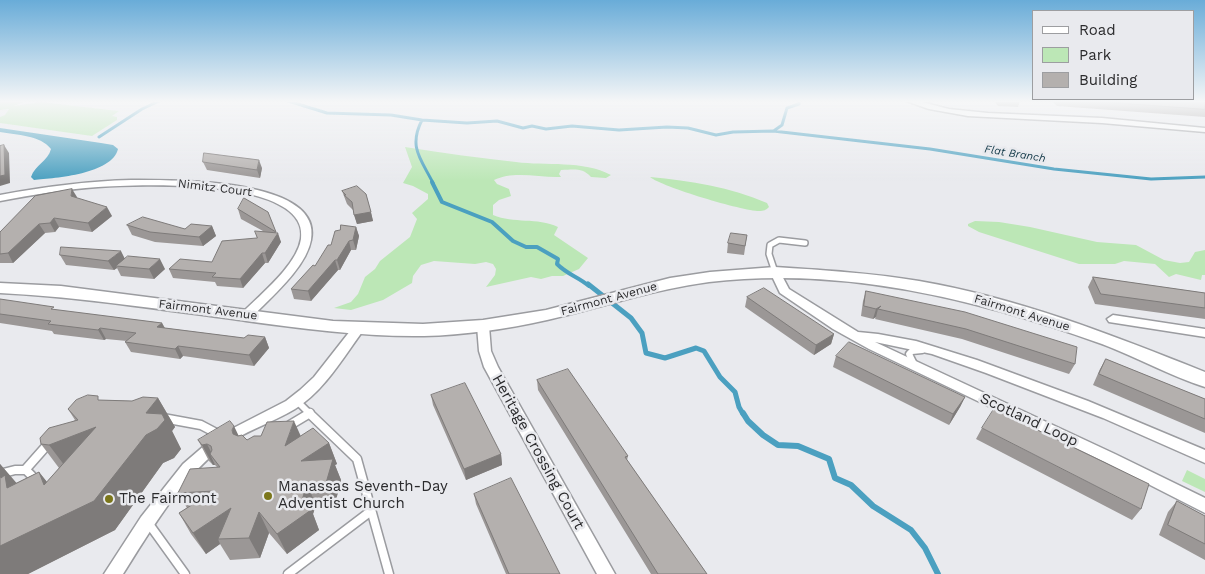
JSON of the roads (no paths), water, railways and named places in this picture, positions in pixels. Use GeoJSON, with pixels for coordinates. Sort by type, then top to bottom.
{"type":"FeatureCollection","features":[{"type":"Feature","properties":{"kind":"street"},"geometry":{"type":"LineString","coordinates":[[1181,128],[1205,130]]}},
{"type":"Feature","properties":{"kind":"street","name":"Nimitz Court"},"geometry":{"type":"LineString","coordinates":[[0,198],[98,184],[170,183],[242,191],[269,196],[287,203],[302,217],[306,224],[307,240],[295,263],[247,315]]}},
{"type":"Feature","properties":{"kind":"street","name":"Fairmont Avenue"},"geometry":{"type":"LineString","coordinates":[[0,288],[54,290],[358,329],[423,330],[483,326],[564,311],[690,279],[732,274],[775,272],[849,277],[937,290],[998,304],[1111,341],[1205,380]]}},
{"type":"Feature","properties":{"kind":"street","name":"Scotland Loop"},"geometry":{"type":"LineString","coordinates":[[775,272],[784,291],[853,335],[1110,458],[1205,506]]}},
{"type":"Feature","properties":{"kind":"street"},"geometry":{"type":"LineString","coordinates":[[1113,319],[1205,333]]}},
{"type":"Feature","properties":{"kind":"street","name":"Heritage Crossing Court"},"geometry":{"type":"LineString","coordinates":[[483,326],[485,351],[491,367],[606,574]]}},
{"type":"Feature","properties":{"kind":"street"},"geometry":{"type":"LineString","coordinates":[[113,574],[147,522],[180,487],[188,468],[200,456],[227,438],[297,401],[319,380],[358,329]]}},
{"type":"Feature","properties":{"kind":"street","name":"Scotland Loop"},"geometry":{"type":"LineString","coordinates":[[853,335],[877,337],[984,366],[1131,423],[1205,458]]}},
{"type":"Feature","properties":{"kind":"lane"},"geometry":{"type":"LineString","coordinates":[[775,272],[769,254],[770,245],[779,240],[805,243]]}},
{"type":"Feature","properties":{"kind":"lane"},"geometry":{"type":"LineString","coordinates":[[919,368],[910,359],[910,352],[920,350],[932,351]]}},
{"type":"Feature","properties":{"kind":"lane"},"geometry":{"type":"LineString","coordinates":[[297,401],[357,459],[389,574]]}},
{"type":"Feature","properties":{"kind":"lane"},"geometry":{"type":"LineString","coordinates":[[279,432],[310,413]]}},
{"type":"Feature","properties":{"kind":"lane"},"geometry":{"type":"LineString","coordinates":[[157,417],[201,425],[227,438]]}},
{"type":"Feature","properties":{"kind":"lane"},"geometry":{"type":"LineString","coordinates":[[25,470],[53,438]]}},
{"type":"Feature","properties":{"kind":"lane"},"geometry":{"type":"LineString","coordinates":[[0,474],[10,471],[25,470],[30,472],[33,477],[28,491]]}},
{"type":"Feature","properties":{"kind":"lane"},"geometry":{"type":"LineString","coordinates":[[288,574],[372,511]]}},
{"type":"Feature","properties":{"kind":"lane"},"geometry":{"type":"LineString","coordinates":[[147,522],[185,574]]}},
{"type":"Feature","properties":{"kind":"water"},"geometry":{"type":"Polygon","coordinates":[[[0,128],[113,145],[118,149],[114,157],[95,169],[69,176],[34,180],[31,177],[35,169],[47,157],[51,149],[35,138],[0,132],[0,128]]]}},
{"type":"Feature","properties":{"kind":"waterway"},"geometry":{"type":"LineString","coordinates":[[99,137],[113,128]]}},
{"type":"Feature","properties":{"kind":"waterway"},"geometry":{"type":"LineString","coordinates":[[419,128],[416,138],[418,153],[433,183]]}},
{"type":"Feature","properties":{"kind":"waterway","name":"Flat Branch"},"geometry":{"type":"LineString","coordinates":[[540,128],[557,128]]}},
{"type":"Feature","properties":{"kind":"waterway","name":"Flat Branch"},"geometry":{"type":"LineString","coordinates":[[593,128],[619,130],[654,128]]}},
{"type":"Feature","properties":{"kind":"waterway","name":"Flat Branch"},"geometry":{"type":"LineString","coordinates":[[684,128],[716,135],[733,132],[773,131],[930,149],[1054,169],[1151,179],[1205,177]]}},
{"type":"Feature","properties":{"kind":"waterway"},"geometry":{"type":"LineString","coordinates":[[432,182],[442,202],[492,222],[513,241],[526,247],[537,247],[558,259],[557,264],[561,268],[589,286]]}},
{"type":"Feature","properties":{"kind":"waterway"},"geometry":{"type":"LineString","coordinates":[[588,284],[631,318],[642,333],[646,353],[665,358],[696,348],[704,351],[720,377],[735,392],[743,414]]}},
{"type":"Feature","properties":{"kind":"waterway"},"geometry":{"type":"LineString","coordinates":[[743,413],[748,421],[763,435],[778,445],[798,446],[829,459],[835,478],[851,485],[873,506],[911,530],[925,548],[938,574]]}},
{"type":"Feature","properties":{"kind":"place","name":"Manassas Seventh-Day Adventist Church"},"geometry":{"type":"Point","coordinates":[268,496]}},
{"type":"Feature","properties":{"kind":"place","name":"The Fairmont"},"geometry":{"type":"Point","coordinates":[109,499]}}]}
